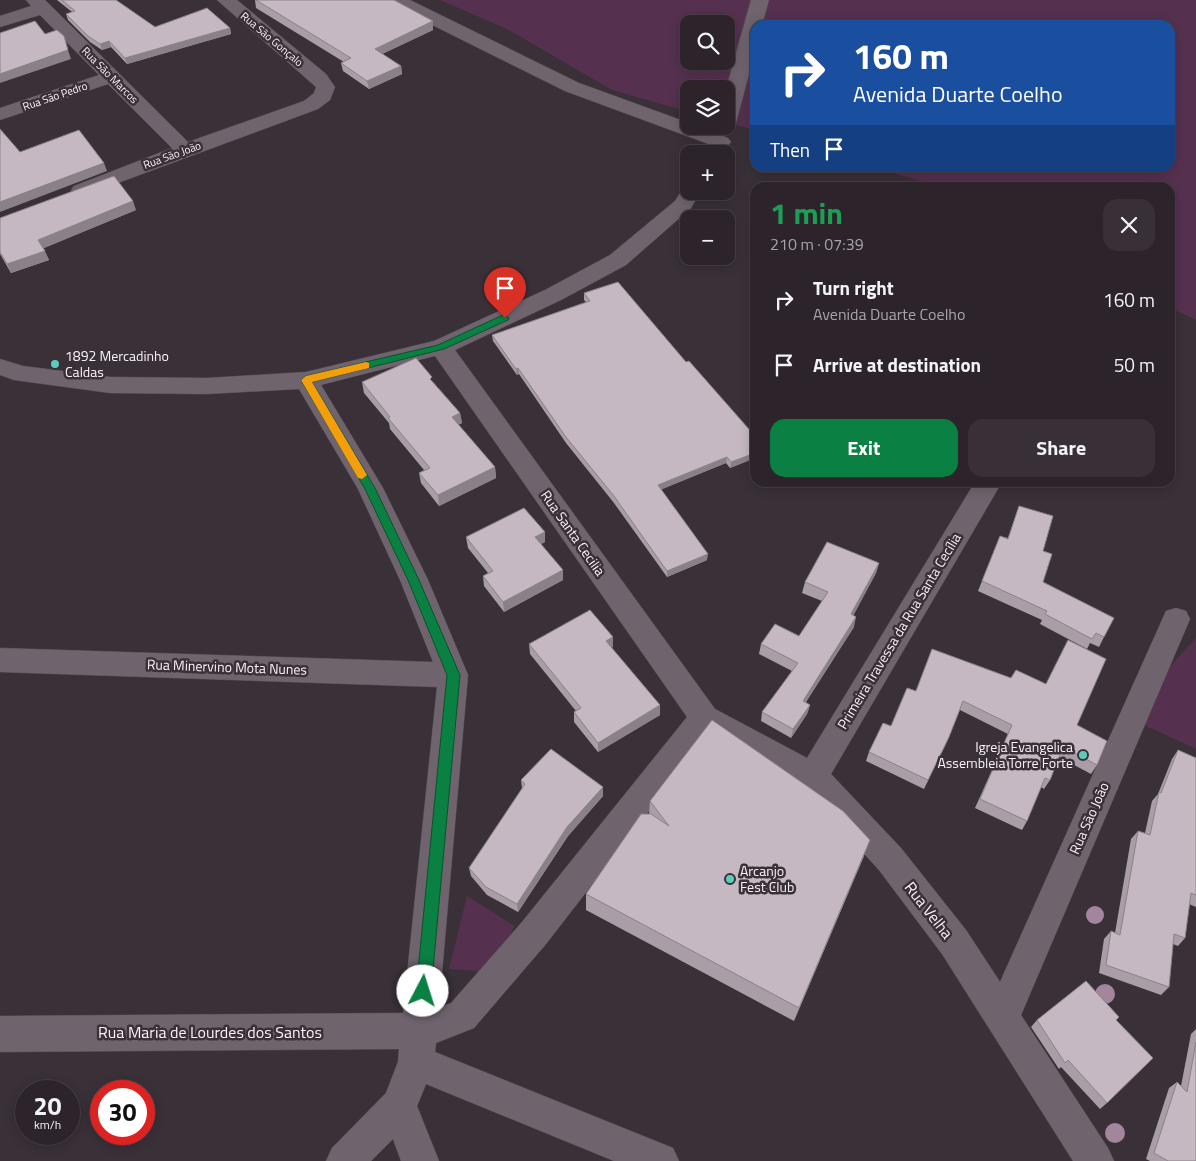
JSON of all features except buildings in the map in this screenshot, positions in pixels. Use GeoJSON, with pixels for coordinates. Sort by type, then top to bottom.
{"type":"FeatureCollection","features":[{"type":"Feature","properties":{"kind":"street","name":"Rua São Gonçalo"},"geometry":{"type":"LineString","coordinates":[[226,0],[319,78]]}},
{"type":"Feature","properties":{"kind":"street"},"geometry":{"type":"LineString","coordinates":[[396,0],[572,87],[722,136],[750,36]]}},
{"type":"Feature","properties":{"kind":"street"},"geometry":{"type":"LineString","coordinates":[[754,20],[760,0]]}},
{"type":"Feature","properties":{"kind":"street"},"geometry":{"type":"LineString","coordinates":[[0,22],[39,4]]}},
{"type":"Feature","properties":{"kind":"street","name":"Rua São Marcos"},"geometry":{"type":"LineString","coordinates":[[39,4],[185,150]]}},
{"type":"Feature","properties":{"kind":"street","name":"Rua São Pedro"},"geometry":{"type":"LineString","coordinates":[[0,114],[111,77]]}},
{"type":"Feature","properties":{"kind":"street","name":"Rua São João"},"geometry":{"type":"LineString","coordinates":[[65,196],[185,150],[311,105],[323,96],[326,87],[319,78]]}},
{"type":"Feature","properties":{"kind":"street"},"geometry":{"type":"LineString","coordinates":[[0,367],[22,374],[110,385],[207,386],[306,380],[441,347],[553,295],[618,260],[684,204],[686,200]]}},
{"type":"Feature","properties":{"kind":"street","name":"Rua Santa Cecilia"},"geometry":{"type":"LineString","coordinates":[[441,347],[704,718]]}},
{"type":"Feature","properties":{"kind":"street"},"geometry":{"type":"LineString","coordinates":[[306,380],[370,488],[414,580],[454,675],[418,1046],[399,1106],[345,1161]]}},
{"type":"Feature","properties":{"kind":"street","name":"Primeira Travessa da Rua Santa Cecília"},"geometry":{"type":"LineString","coordinates":[[813,776],[986,487]]}},
{"type":"Feature","properties":{"kind":"street","name":"Rua São João"},"geometry":{"type":"LineString","coordinates":[[1002,1016],[1176,620]]}},
{"type":"Feature","properties":{"kind":"street","name":"Rua Minervino Mota Nunes"},"geometry":{"type":"LineString","coordinates":[[0,660],[454,675]]}},
{"type":"Feature","properties":{"kind":"street"},"geometry":{"type":"LineString","coordinates":[[418,1046],[462,1016],[534,933],[704,718]]}},
{"type":"Feature","properties":{"kind":"street","name":"Rua Velha"},"geometry":{"type":"LineString","coordinates":[[704,718],[813,776],[890,859],[954,942],[1095,1161]]}},
{"type":"Feature","properties":{"kind":"street","name":"Rua Maria de Lourdes dos Santos"},"geometry":{"type":"LineString","coordinates":[[0,1034],[418,1046]]}},
{"type":"Feature","properties":{"kind":"street"},"geometry":{"type":"LineString","coordinates":[[418,1046],[660,1161]]}},
{"type":"Feature","properties":{"kind":"street"},"geometry":{"type":"LineString","coordinates":[[399,1106],[420,1161]]}},
{"type":"Feature","properties":{"kind":"shaded area"},"geometry":{"type":"Polygon","coordinates":[[[440,0],[1196,0],[1196,320],[1175,310],[1175,182],[924,182],[890,172],[1175,172],[1175,20],[750,20],[750,129],[735,124],[735,80],[680,80],[680,109],[612,90],[507,29],[440,0]]]}},
{"type":"Feature","properties":{"kind":"shaded area"},"geometry":{"type":"Polygon","coordinates":[[[1196,638],[1196,749],[1144,725],[1165,672],[1196,638]]]}},
{"type":"Feature","properties":{"kind":"shaded area"},"geometry":{"type":"Polygon","coordinates":[[[467,896],[515,926],[489,972],[449,969],[467,896]]]}},
{"type":"Feature","properties":{"kind":"slow traffic"},"geometry":{"type":"LineString","coordinates":[[362,475],[306,380],[366,365]]}},
{"type":"Feature","properties":{"kind":"place","name":"1892 Mercadinho Caldas"},"geometry":{"type":"Point","coordinates":[55,364]}},
{"type":"Feature","properties":{"kind":"place","name":"Igreja Evangelica Assembleia Torre Forte"},"geometry":{"type":"Point","coordinates":[1083,755]}},
{"type":"Feature","properties":{"kind":"place","name":"Arcanjo Fest Club"},"geometry":{"type":"Point","coordinates":[730,879]}},
{"type":"Feature","properties":{"kind":"route"},"geometry":{"type":"LineString","coordinates":[[423,991],[454,675],[414,580],[370,488],[306,380],[441,347],[505,318]]}}]}
